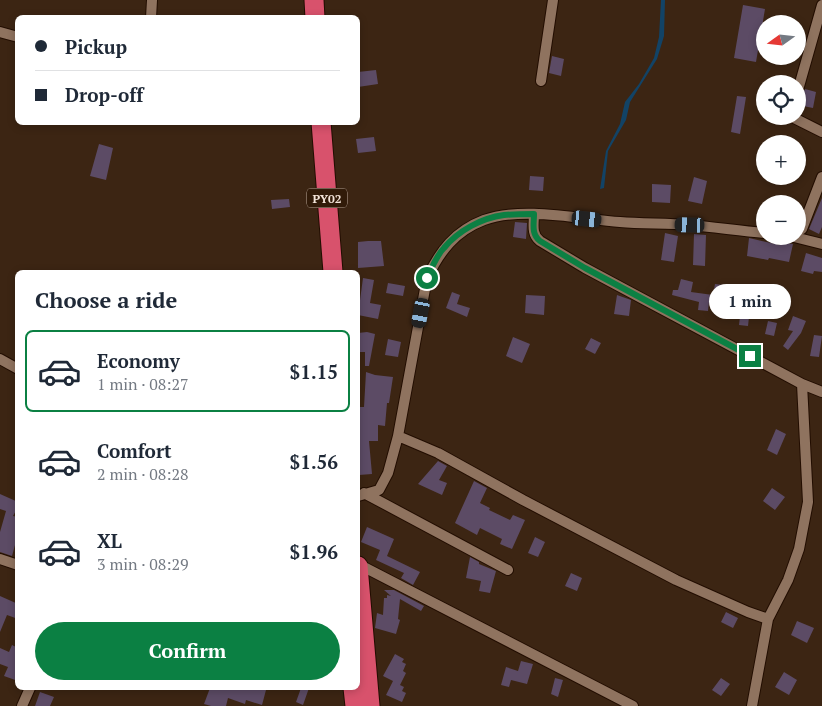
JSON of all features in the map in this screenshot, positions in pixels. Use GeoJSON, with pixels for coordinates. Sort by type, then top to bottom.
{"type":"FeatureCollection","features":[{"type":"Feature","properties":{"kind":"highway"},"geometry":{"type":"LineString","coordinates":[[301,0],[302,15]]}},
{"type":"Feature","properties":{"kind":"highway"},"geometry":{"type":"LineString","coordinates":[[314,0],[315,15]]}},
{"type":"Feature","properties":{"kind":"highway","name":"PY02"},"geometry":{"type":"LineString","coordinates":[[308,125],[320,270]]}},
{"type":"Feature","properties":{"kind":"highway","name":"PY02"},"geometry":{"type":"LineString","coordinates":[[321,125],[333,270]]}},
{"type":"Feature","properties":{"kind":"highway"},"geometry":{"type":"LineString","coordinates":[[360,685],[370,706]]}},
{"type":"Feature","properties":{"kind":"highway"},"geometry":{"type":"LineString","coordinates":[[355,706],[358,690]]}},
{"type":"Feature","properties":{"kind":"street"},"geometry":{"type":"LineString","coordinates":[[151,15],[152,0]]}},
{"type":"Feature","properties":{"kind":"street"},"geometry":{"type":"LineString","coordinates":[[541,81],[553,0]]}},
{"type":"Feature","properties":{"kind":"street"},"geometry":{"type":"LineString","coordinates":[[802,75],[822,5]]}},
{"type":"Feature","properties":{"kind":"street"},"geometry":{"type":"LineString","coordinates":[[0,32],[15,36]]}},
{"type":"Feature","properties":{"kind":"street"},"geometry":{"type":"LineString","coordinates":[[806,124],[822,132]]}},
{"type":"Feature","properties":{"kind":"street"},"geometry":{"type":"LineString","coordinates":[[806,219],[822,177]]}},
{"type":"Feature","properties":{"kind":"street"},"geometry":{"type":"LineString","coordinates":[[361,495],[379,490],[388,474],[398,436],[427,278],[436,259],[444,248],[459,234],[480,222],[504,215],[534,214],[622,222],[690,225],[756,232]]}},
{"type":"Feature","properties":{"kind":"street"},"geometry":{"type":"LineString","coordinates":[[534,214],[534,230],[540,241],[802,384],[822,392]]}},
{"type":"Feature","properties":{"kind":"street"},"geometry":{"type":"LineString","coordinates":[[806,240],[822,244]]}},
{"type":"Feature","properties":{"kind":"street"},"geometry":{"type":"LineString","coordinates":[[0,359],[15,367]]}},
{"type":"Feature","properties":{"kind":"street"},"geometry":{"type":"LineString","coordinates":[[752,706],[768,619],[788,580],[799,550],[808,502],[802,384]]}},
{"type":"Feature","properties":{"kind":"street"},"geometry":{"type":"LineString","coordinates":[[398,436],[438,453],[676,580],[768,619]]}},
{"type":"Feature","properties":{"kind":"street"},"geometry":{"type":"LineString","coordinates":[[361,495],[508,570]]}},
{"type":"Feature","properties":{"kind":"street"},"geometry":{"type":"LineString","coordinates":[[0,559],[15,565]]}},
{"type":"Feature","properties":{"kind":"street"},"geometry":{"type":"LineString","coordinates":[[360,566],[633,706]]}},
{"type":"Feature","properties":{"kind":"street"},"geometry":{"type":"LineString","coordinates":[[22,706],[29,690]]}},
{"type":"Feature","properties":{"kind":"water"},"geometry":{"type":"Polygon","coordinates":[[[661,0],[665,0],[664,36],[657,59],[630,102],[626,120],[608,151],[604,188],[600,189],[606,151],[620,124],[625,102],[639,84],[654,58],[659,37],[661,0]]]}},
{"type":"Feature","properties":{"kind":"building"},"geometry":{"type":"Polygon","coordinates":[[[743,5],[765,9],[764,15],[756,15],[756,62],[734,58],[743,5]]]}},
{"type":"Feature","properties":{"kind":"building"},"geometry":{"type":"Polygon","coordinates":[[[552,56],[564,59],[561,76],[549,73],[552,56]]]}},
{"type":"Feature","properties":{"kind":"building"},"geometry":{"type":"Polygon","coordinates":[[[376,70],[378,84],[360,87],[360,72],[376,70]]]}},
{"type":"Feature","properties":{"kind":"building"},"geometry":{"type":"Polygon","coordinates":[[[806,89],[816,92],[813,108],[806,107],[806,89]]]}},
{"type":"Feature","properties":{"kind":"building"},"geometry":{"type":"Polygon","coordinates":[[[737,96],[746,97],[740,134],[731,132],[737,96]]]}},
{"type":"Feature","properties":{"kind":"building"},"geometry":{"type":"Polygon","coordinates":[[[374,137],[376,151],[358,153],[356,139],[374,137]]]}},
{"type":"Feature","properties":{"kind":"building"},"geometry":{"type":"Polygon","coordinates":[[[99,144],[113,148],[106,180],[90,176],[99,144]]]}},
{"type":"Feature","properties":{"kind":"building"},"geometry":{"type":"Polygon","coordinates":[[[530,176],[544,177],[543,191],[529,190],[530,176]]]}},
{"type":"Feature","properties":{"kind":"building"},"geometry":{"type":"Polygon","coordinates":[[[694,177],[707,181],[702,204],[688,201],[694,177]]]}},
{"type":"Feature","properties":{"kind":"building"},"geometry":{"type":"Polygon","coordinates":[[[652,184],[671,185],[670,203],[652,202],[652,184]]]}},
{"type":"Feature","properties":{"kind":"building"},"geometry":{"type":"Polygon","coordinates":[[[822,198],[822,227],[819,234],[809,229],[822,198]]]}},
{"type":"Feature","properties":{"kind":"building"},"geometry":{"type":"Polygon","coordinates":[[[289,199],[290,207],[272,209],[271,200],[289,199]]]}},
{"type":"Feature","properties":{"kind":"building"},"geometry":{"type":"Polygon","coordinates":[[[515,222],[527,223],[526,239],[513,237],[515,222]]]}},
{"type":"Feature","properties":{"kind":"building"},"geometry":{"type":"Polygon","coordinates":[[[665,233],[678,236],[674,262],[661,260],[665,233]]]}},
{"type":"Feature","properties":{"kind":"building"},"geometry":{"type":"Polygon","coordinates":[[[694,234],[706,235],[705,266],[693,265],[694,234]]]}},
{"type":"Feature","properties":{"kind":"building"},"geometry":{"type":"Polygon","coordinates":[[[749,238],[756,240],[756,245],[793,245],[789,262],[747,256],[749,238]]]}},
{"type":"Feature","properties":{"kind":"building"},"geometry":{"type":"Polygon","coordinates":[[[381,241],[384,266],[358,268],[358,242],[381,241]]]}},
{"type":"Feature","properties":{"kind":"building"},"geometry":{"type":"Polygon","coordinates":[[[806,253],[822,258],[822,272],[814,271],[813,274],[801,271],[806,253]]]}},
{"type":"Feature","properties":{"kind":"building"},"geometry":{"type":"Polygon","coordinates":[[[363,278],[374,280],[370,303],[381,305],[378,319],[360,315],[363,278]]]}},
{"type":"Feature","properties":{"kind":"building"},"geometry":{"type":"Polygon","coordinates":[[[681,279],[693,282],[691,292],[713,295],[715,284],[724,285],[721,305],[709,302],[708,311],[698,310],[699,302],[672,295],[673,290],[678,290],[681,279]]]}},
{"type":"Feature","properties":{"kind":"building"},"geometry":{"type":"Polygon","coordinates":[[[388,283],[405,286],[403,296],[386,293],[388,283]]]}},
{"type":"Feature","properties":{"kind":"building"},"geometry":{"type":"Polygon","coordinates":[[[452,292],[460,295],[457,304],[470,308],[467,317],[446,308],[452,292]]]}},
{"type":"Feature","properties":{"kind":"building"},"geometry":{"type":"Polygon","coordinates":[[[526,295],[545,296],[544,315],[525,313],[526,295]]]}},
{"type":"Feature","properties":{"kind":"building"},"geometry":{"type":"Polygon","coordinates":[[[617,295],[631,300],[629,316],[614,314],[617,295]]]}},
{"type":"Feature","properties":{"kind":"building"},"geometry":{"type":"Polygon","coordinates":[[[726,305],[750,308],[748,326],[739,325],[740,316],[725,315],[726,305]]]}},
{"type":"Feature","properties":{"kind":"building"},"geometry":{"type":"Polygon","coordinates":[[[793,316],[806,321],[801,333],[788,350],[783,346],[793,331],[788,330],[793,316]]]}},
{"type":"Feature","properties":{"kind":"building"},"geometry":{"type":"Polygon","coordinates":[[[768,321],[777,323],[774,336],[765,334],[768,321]]]}},
{"type":"Feature","properties":{"kind":"building"},"geometry":{"type":"Polygon","coordinates":[[[360,333],[375,334],[369,366],[365,366],[365,352],[360,352],[360,333]]]}},
{"type":"Feature","properties":{"kind":"building"},"geometry":{"type":"Polygon","coordinates":[[[814,335],[822,336],[819,357],[810,356],[814,335]]]}},
{"type":"Feature","properties":{"kind":"building"},"geometry":{"type":"Polygon","coordinates":[[[513,337],[530,344],[522,363],[506,356],[513,337]]]}},
{"type":"Feature","properties":{"kind":"building"},"geometry":{"type":"Polygon","coordinates":[[[591,338],[601,343],[595,354],[585,349],[591,338]]]}},
{"type":"Feature","properties":{"kind":"building"},"geometry":{"type":"Polygon","coordinates":[[[388,339],[401,342],[398,357],[385,355],[388,339]]]}},
{"type":"Feature","properties":{"kind":"building"},"geometry":{"type":"Polygon","coordinates":[[[366,372],[393,377],[389,403],[387,403],[385,426],[378,425],[378,441],[369,441],[372,474],[360,475],[360,407],[364,407],[366,372]]]}},
{"type":"Feature","properties":{"kind":"building"},"geometry":{"type":"Polygon","coordinates":[[[776,429],[786,434],[777,455],[767,450],[776,429]]]}},
{"type":"Feature","properties":{"kind":"building"},"geometry":{"type":"Polygon","coordinates":[[[438,461],[447,466],[439,480],[447,483],[442,495],[418,484],[438,461]]]}},
{"type":"Feature","properties":{"kind":"building"},"geometry":{"type":"Polygon","coordinates":[[[474,481],[487,488],[480,503],[490,508],[489,510],[510,520],[513,515],[525,520],[512,549],[500,544],[502,539],[480,528],[477,535],[455,523],[474,481]]]}},
{"type":"Feature","properties":{"kind":"building"},"geometry":{"type":"Polygon","coordinates":[[[772,488],[785,497],[775,510],[763,501],[772,488]]]}},
{"type":"Feature","properties":{"kind":"building"},"geometry":{"type":"Polygon","coordinates":[[[0,494],[15,501],[15,512],[13,516],[15,516],[15,545],[12,556],[0,552],[0,532],[6,511],[0,509],[0,494]]]}},
{"type":"Feature","properties":{"kind":"building"},"geometry":{"type":"Polygon","coordinates":[[[367,527],[394,539],[387,556],[420,572],[413,585],[401,578],[404,573],[376,560],[380,550],[361,542],[367,527]]]}},
{"type":"Feature","properties":{"kind":"building"},"geometry":{"type":"Polygon","coordinates":[[[535,537],[545,542],[538,557],[528,553],[535,537]]]}},
{"type":"Feature","properties":{"kind":"building"},"geometry":{"type":"Polygon","coordinates":[[[470,557],[479,562],[479,564],[496,571],[490,593],[479,591],[481,581],[466,578],[470,557]]]}},
{"type":"Feature","properties":{"kind":"building"},"geometry":{"type":"Polygon","coordinates":[[[571,573],[582,578],[577,591],[565,586],[571,573]]]}},
{"type":"Feature","properties":{"kind":"building"},"geometry":{"type":"Polygon","coordinates":[[[384,590],[394,590],[424,606],[421,611],[400,599],[398,619],[400,620],[396,634],[375,628],[377,613],[383,615],[384,598],[387,598],[387,595],[391,596],[384,590]]]}},
{"type":"Feature","properties":{"kind":"building"},"geometry":{"type":"Polygon","coordinates":[[[0,596],[15,603],[15,618],[7,615],[0,632],[0,596]]]}},
{"type":"Feature","properties":{"kind":"building"},"geometry":{"type":"Polygon","coordinates":[[[726,612],[738,618],[733,628],[721,622],[726,612]]]}},
{"type":"Feature","properties":{"kind":"building"},"geometry":{"type":"Polygon","coordinates":[[[797,621],[814,628],[807,643],[791,635],[797,621]]]}},
{"type":"Feature","properties":{"kind":"building"},"geometry":{"type":"Polygon","coordinates":[[[12,645],[15,646],[15,680],[4,676],[8,667],[0,664],[0,648],[9,652],[12,645]]]}},
{"type":"Feature","properties":{"kind":"building"},"geometry":{"type":"Polygon","coordinates":[[[395,654],[404,659],[402,662],[406,664],[403,671],[406,673],[400,685],[404,687],[402,691],[406,693],[402,702],[386,695],[393,681],[383,676],[395,654]]]}},
{"type":"Feature","properties":{"kind":"building"},"geometry":{"type":"Polygon","coordinates":[[[521,661],[533,664],[527,684],[511,680],[509,687],[501,685],[506,667],[518,671],[521,661]]]}},
{"type":"Feature","properties":{"kind":"building"},"geometry":{"type":"Polygon","coordinates":[[[784,672],[797,680],[789,695],[775,687],[784,672]]]}},
{"type":"Feature","properties":{"kind":"building"},"geometry":{"type":"Polygon","coordinates":[[[555,678],[563,680],[558,697],[551,694],[555,678]]]}},
{"type":"Feature","properties":{"kind":"building"},"geometry":{"type":"Polygon","coordinates":[[[721,678],[730,684],[721,696],[712,690],[721,678]]]}},
{"type":"Feature","properties":{"kind":"building"},"geometry":{"type":"Polygon","coordinates":[[[209,690],[266,690],[262,705],[246,700],[245,704],[228,698],[226,706],[204,704],[209,690]]]}},
{"type":"Feature","properties":{"kind":"building"},"geometry":{"type":"Polygon","coordinates":[[[300,690],[308,690],[303,705],[296,702],[300,690]]]}},
{"type":"Feature","properties":{"kind":"building"},"geometry":{"type":"Polygon","coordinates":[[[40,692],[54,697],[50,706],[35,706],[40,692]]]}},
{"type":"Feature","properties":{"kind":"route"},"geometry":{"type":"LineString","coordinates":[[427,278],[436,259],[444,248],[459,234],[474,224],[485,219],[504,215],[534,214],[534,235],[540,241],[585,268],[750,356]]}}]}
